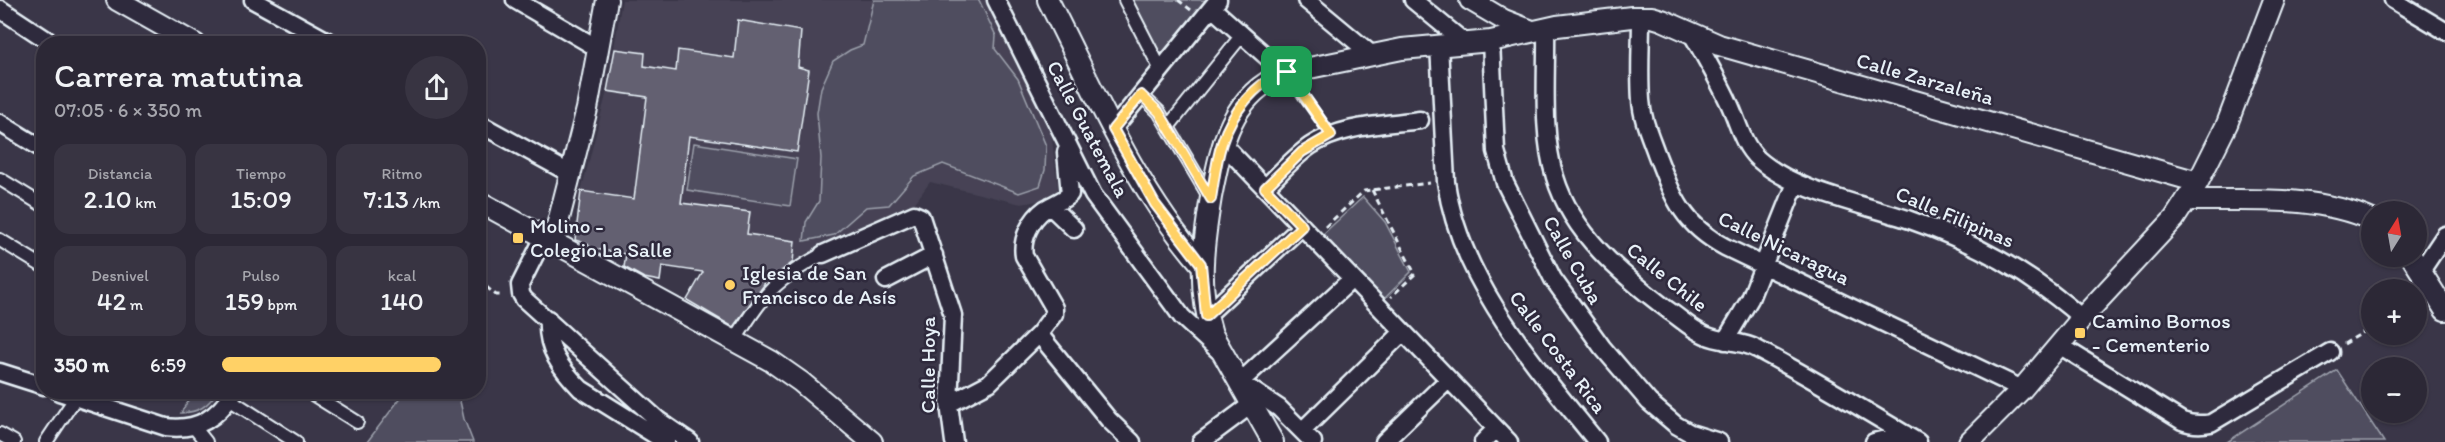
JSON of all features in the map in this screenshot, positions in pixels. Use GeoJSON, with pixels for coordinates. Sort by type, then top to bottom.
{"type":"FeatureCollection","features":[{"type":"Feature","properties":{"kind":"street"},"geometry":{"type":"LineString","coordinates":[[117,0],[144,7],[184,36]]}},
{"type":"Feature","properties":{"kind":"street"},"geometry":{"type":"LineString","coordinates":[[253,0],[318,36]]}},
{"type":"Feature","properties":{"kind":"street"},"geometry":{"type":"LineString","coordinates":[[515,0],[599,49]]}},
{"type":"Feature","properties":{"kind":"street"},"geometry":{"type":"LineString","coordinates":[[607,0],[599,49],[571,174],[549,240],[520,285],[520,294],[657,420],[690,442]]}},
{"type":"Feature","properties":{"kind":"street","name":"Calle Guatemala"},"geometry":{"type":"LineString","coordinates":[[996,0],[1093,195],[1182,317],[1221,353]]}},
{"type":"Feature","properties":{"kind":"street"},"geometry":{"type":"LineString","coordinates":[[1125,0],[1161,70]]}},
{"type":"Feature","properties":{"kind":"street"},"geometry":{"type":"LineString","coordinates":[[1306,0],[1371,54]]}},
{"type":"Feature","properties":{"kind":"street"},"geometry":{"type":"LineString","coordinates":[[1413,0],[1464,42]]}},
{"type":"Feature","properties":{"kind":"street"},"geometry":{"type":"LineString","coordinates":[[1470,0],[1504,20],[1539,30]]}},
{"type":"Feature","properties":{"kind":"street"},"geometry":{"type":"LineString","coordinates":[[1969,442],[2022,389],[2082,318],[2164,231],[2187,200],[2235,106],[2274,0]]}},
{"type":"Feature","properties":{"kind":"street"},"geometry":{"type":"LineString","coordinates":[[2393,0],[2445,31]]}},
{"type":"Feature","properties":{"kind":"street"},"geometry":{"type":"LineString","coordinates":[[1055,4],[1113,129],[1155,204],[1201,264]]}},
{"type":"Feature","properties":{"kind":"street"},"geometry":{"type":"LineString","coordinates":[[1113,129],[1215,4],[1242,35],[1286,73]]}},
{"type":"Feature","properties":{"kind":"street","name":"Calle Zarzaleña"},"geometry":{"type":"LineString","coordinates":[[1273,442],[1221,353],[1206,316],[1201,264],[1222,143],[1228,128],[1245,102],[1264,84],[1286,73],[1371,54],[1439,44],[1491,41],[1642,8],[1662,20],[1719,45],[2198,182]]}},
{"type":"Feature","properties":{"kind":"street","name":"Calle Nicaragua"},"geometry":{"type":"LineString","coordinates":[[1642,8],[1640,65],[1644,119],[1676,203],[1695,227],[1707,237],[2022,389]]}},
{"type":"Feature","properties":{"kind":"street"},"geometry":{"type":"LineString","coordinates":[[0,9],[41,36]]}},
{"type":"Feature","properties":{"kind":"street","name":"Calle Chile"},"geometry":{"type":"LineString","coordinates":[[1539,30],[1554,177],[1569,212],[1589,239],[1644,292],[1695,330],[1706,336],[1752,346],[1912,438]]}},
{"type":"Feature","properties":{"kind":"street","name":"Calle Filipinas"},"geometry":{"type":"LineString","coordinates":[[1692,34],[1731,106],[1749,148],[1767,166],[1796,183],[1911,220],[1990,252],[2034,279],[2082,318]]}},
{"type":"Feature","properties":{"kind":"street"},"geometry":{"type":"LineString","coordinates":[[1168,127],[1242,35]]}},
{"type":"Feature","properties":{"kind":"street","name":"Calle Cuba"},"geometry":{"type":"LineString","coordinates":[[1491,41],[1496,152],[1505,183],[1553,279],[1602,347],[1649,402],[1676,425],[1690,433],[1719,442]]}},
{"type":"Feature","properties":{"kind":"street","name":"Calle Costa Rica"},"geometry":{"type":"LineString","coordinates":[[1439,44],[1446,182],[1462,237],[1492,303],[1524,351],[1597,442]]}},
{"type":"Feature","properties":{"kind":"street"},"geometry":{"type":"LineString","coordinates":[[1141,95],[1159,112],[1211,199]]}},
{"type":"Feature","properties":{"kind":"street"},"geometry":{"type":"LineString","coordinates":[[1265,188],[1302,152],[1331,135],[1350,129],[1420,120]]}},
{"type":"Feature","properties":{"kind":"street"},"geometry":{"type":"LineString","coordinates":[[0,123],[36,145]]}},
{"type":"Feature","properties":{"kind":"street"},"geometry":{"type":"LineString","coordinates":[[486,127],[571,174]]}},
{"type":"Feature","properties":{"kind":"street"},"geometry":{"type":"LineString","coordinates":[[949,404],[989,382],[1039,334],[1054,314],[1054,308],[1024,256],[1023,249],[1033,221],[1050,206],[1070,195],[1067,143]]}},
{"type":"Feature","properties":{"kind":"street"},"geometry":{"type":"LineString","coordinates":[[1222,143],[1509,442]]}},
{"type":"Feature","properties":{"kind":"street"},"geometry":{"type":"LineString","coordinates":[[0,179],[36,202]]}},
{"type":"Feature","properties":{"kind":"street"},"geometry":{"type":"LineString","coordinates":[[1725,341],[1750,299],[1796,183]]}},
{"type":"Feature","properties":{"kind":"street"},"geometry":{"type":"LineString","coordinates":[[2187,200],[2316,204],[2349,209],[2361,215]]}},
{"type":"Feature","properties":{"kind":"street"},"geometry":{"type":"LineString","coordinates":[[486,205],[783,368],[872,442]]}},
{"type":"Feature","properties":{"kind":"street"},"geometry":{"type":"LineString","coordinates":[[1050,206],[1074,229]]}},
{"type":"Feature","properties":{"kind":"street","name":"Calle Hoya"},"geometry":{"type":"LineString","coordinates":[[823,254],[918,214],[921,217],[953,320],[949,404],[954,442]]}},
{"type":"Feature","properties":{"kind":"street"},"geometry":{"type":"LineString","coordinates":[[1206,316],[1307,232]]}},
{"type":"Feature","properties":{"kind":"street"},"geometry":{"type":"LineString","coordinates":[[2427,253],[2445,235]]}},
{"type":"Feature","properties":{"kind":"street"},"geometry":{"type":"LineString","coordinates":[[0,240],[36,262]]}},
{"type":"Feature","properties":{"kind":"street"},"geometry":{"type":"LineString","coordinates":[[735,340],[767,293],[782,279],[823,254]]}},
{"type":"Feature","properties":{"kind":"street"},"geometry":{"type":"LineString","coordinates":[[886,280],[934,255]]}},
{"type":"Feature","properties":{"kind":"street"},"geometry":{"type":"LineString","coordinates":[[2418,267],[2445,310]]}},
{"type":"Feature","properties":{"kind":"street"},"geometry":{"type":"LineString","coordinates":[[1352,279],[1240,382],[1279,408],[1307,437],[1402,333]]}},
{"type":"Feature","properties":{"kind":"street"},"geometry":{"type":"LineString","coordinates":[[548,319],[547,333],[552,352],[581,389],[666,442]]}},
{"type":"Feature","properties":{"kind":"street"},"geometry":{"type":"LineString","coordinates":[[1039,334],[1109,420],[1132,442]]}},
{"type":"Feature","properties":{"kind":"street"},"geometry":{"type":"LineString","coordinates":[[2059,345],[2191,425],[2211,423],[2330,352]]}},
{"type":"Feature","properties":{"kind":"street"},"geometry":{"type":"LineString","coordinates":[[0,372],[36,384]]}},
{"type":"Feature","properties":{"kind":"street"},"geometry":{"type":"LineString","coordinates":[[1384,442],[1448,380]]}},
{"type":"Feature","properties":{"kind":"street"},"geometry":{"type":"LineString","coordinates":[[46,442],[75,399]]}},
{"type":"Feature","properties":{"kind":"street"},"geometry":{"type":"LineString","coordinates":[[82,399],[166,427],[179,429],[194,427],[206,422],[217,414],[228,399]]}},
{"type":"Feature","properties":{"kind":"street"},"geometry":{"type":"LineString","coordinates":[[237,399],[296,442]]}},
{"type":"Feature","properties":{"kind":"street"},"geometry":{"type":"LineString","coordinates":[[320,399],[357,422]]}},
{"type":"Feature","properties":{"kind":"street"},"geometry":{"type":"LineString","coordinates":[[1201,442],[1252,404]]}},
{"type":"Feature","properties":{"kind":"street"},"geometry":{"type":"LineString","coordinates":[[194,427],[206,442]]}},
{"type":"Feature","properties":{"kind":"street"},"geometry":{"type":"LineString","coordinates":[[1483,442],[1496,429]]}},
{"type":"Feature","properties":{"kind":"street"},"geometry":{"type":"LineString","coordinates":[[0,434],[14,442]]}},
{"type":"Feature","properties":{"kind":"street"},"geometry":{"type":"LineString","coordinates":[[1874,442],[1912,438]]}},
{"type":"Feature","properties":{"kind":"lane"},"geometry":{"type":"LineString","coordinates":[[1286,73],[1331,135]]}},
{"type":"Feature","properties":{"kind":"path"},"geometry":{"type":"LineString","coordinates":[[1307,232],[1364,190],[1446,182]]}},
{"type":"Feature","properties":{"kind":"path"},"geometry":{"type":"LineString","coordinates":[[1372,190],[1415,274],[1380,309]]}},
{"type":"Feature","properties":{"kind":"path"},"geometry":{"type":"LineString","coordinates":[[486,287],[496,295],[520,294]]}},
{"type":"Feature","properties":{"kind":"path"},"geometry":{"type":"LineString","coordinates":[[2330,352],[2361,334]]}},
{"type":"Feature","properties":{"kind":"shaded area"},"geometry":{"type":"Polygon","coordinates":[[[622,0],[985,0],[1021,74],[1050,123],[1059,197],[1021,204],[930,182],[909,211],[793,263],[795,241],[748,234],[666,236],[660,281],[622,274],[625,254],[587,248],[587,244],[575,242],[582,188],[607,91],[622,0]]]}},
{"type":"Feature","properties":{"kind":"shaded area"},"geometry":{"type":"Polygon","coordinates":[[[874,0],[979,0],[996,36],[995,49],[1018,79],[1046,146],[1045,170],[1040,186],[1019,193],[943,164],[914,176],[889,205],[866,207],[834,235],[804,241],[806,222],[819,201],[821,158],[817,113],[821,88],[833,61],[863,45],[874,0]]]}},
{"type":"Feature","properties":{"kind":"shaded area"},"geometry":{"type":"Polygon","coordinates":[[[1128,0],[1205,0],[1206,1],[1158,58],[1128,0]]]}},
{"type":"Feature","properties":{"kind":"shaded area"},"geometry":{"type":"Polygon","coordinates":[[[694,143],[797,159],[790,206],[687,190],[694,143]]]}},
{"type":"Feature","properties":{"kind":"shaded area"},"geometry":{"type":"Polygon","coordinates":[[[1363,197],[1385,222],[1411,272],[1383,300],[1322,235],[1363,197]]]}},
{"type":"Feature","properties":{"kind":"shaded area"},"geometry":{"type":"Polygon","coordinates":[[[2337,370],[2361,407],[2361,423],[2372,423],[2384,442],[2227,442],[2337,370]]]}},
{"type":"Feature","properties":{"kind":"shaded area"},"geometry":{"type":"Polygon","coordinates":[[[189,399],[212,399],[202,408],[181,413],[189,399]]]}},
{"type":"Feature","properties":{"kind":"shaded area"},"geometry":{"type":"Polygon","coordinates":[[[400,399],[460,399],[473,442],[367,442],[400,399]]]}},
{"type":"Feature","properties":{"kind":"building"},"geometry":{"type":"Polygon","coordinates":[[[738,20],[801,31],[798,67],[809,70],[797,152],[689,136],[681,203],[750,212],[747,234],[795,241],[793,262],[773,277],[765,280],[764,285],[733,327],[687,300],[703,272],[662,266],[660,281],[644,278],[624,267],[626,254],[590,248],[588,244],[575,240],[581,191],[634,199],[647,97],[607,91],[615,49],[645,53],[644,66],[676,71],[678,50],[734,58],[738,20]]]}},
{"type":"Feature","properties":{"kind":"place","name":"Molino - Colegio La Salle"},"geometry":{"type":"Point","coordinates":[518,238]}},
{"type":"Feature","properties":{"kind":"place","name":"Iglesia de San Francisco de Asís"},"geometry":{"type":"Point","coordinates":[730,285]}},
{"type":"Feature","properties":{"kind":"place","name":"Camino Bornos - Cementerio"},"geometry":{"type":"Point","coordinates":[2080,333]}},
{"type":"Feature","properties":{"kind":"route"},"geometry":{"type":"LineString","coordinates":[[1287,72],[1331,135],[1302,152],[1265,188],[1302,226],[1206,316],[1201,264],[1155,204],[1113,129],[1141,95],[1159,112],[1211,199],[1222,143],[1235,115],[1254,92],[1274,77],[1287,72]]}}]}
